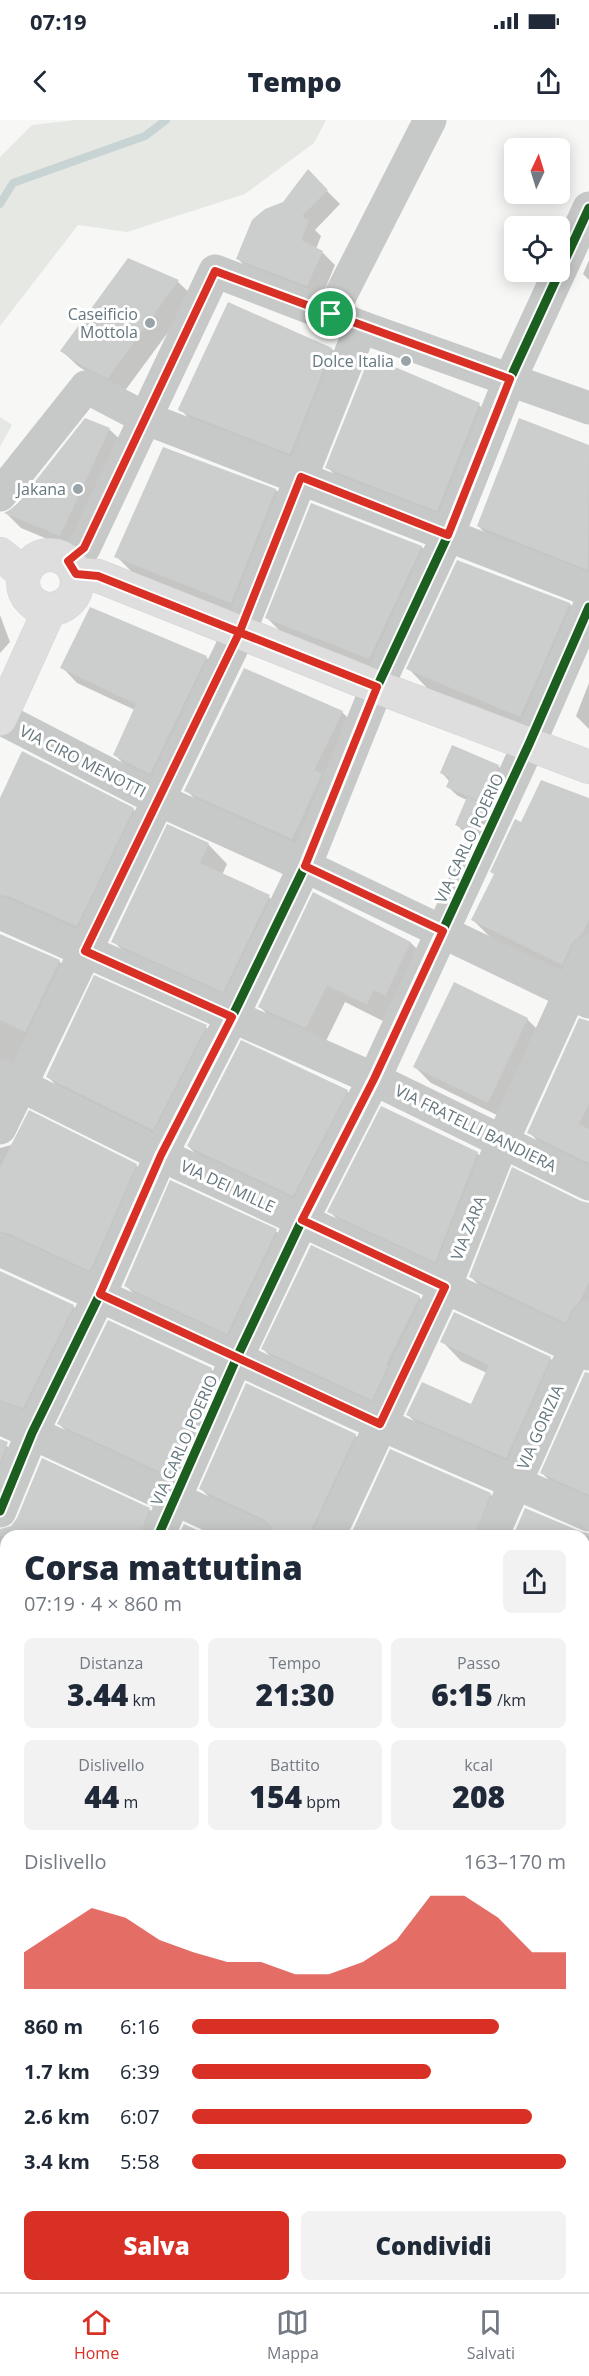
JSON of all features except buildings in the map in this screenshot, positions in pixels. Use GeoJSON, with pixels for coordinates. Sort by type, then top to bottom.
{"type":"FeatureCollection","features":[{"type":"Feature","properties":{"kind":"street"},"geometry":{"type":"LineString","coordinates":[[331,314],[430,120]]}},
{"type":"Feature","properties":{"kind":"street"},"geometry":{"type":"LineString","coordinates":[[0,1511],[32,1433],[100,1294],[161,1155],[232,1017],[305,866],[377,687],[448,535],[510,379],[589,208]]}},
{"type":"Feature","properties":{"kind":"street"},"geometry":{"type":"LineString","coordinates":[[589,408],[361,327],[215,271],[84,548],[72,567],[76,591],[66,606],[49,611],[32,605],[22,590],[11,563],[51,554],[72,567],[240,631],[377,687],[589,767]]}},
{"type":"Feature","properties":{"kind":"street"},"geometry":{"type":"LineString","coordinates":[[0,1128],[11,1080],[85,951],[240,631],[361,327]]}},
{"type":"Feature","properties":{"kind":"street"},"geometry":{"type":"LineString","coordinates":[[0,495],[86,387],[145,418],[589,590]]}},
{"type":"Feature","properties":{"kind":"street","name":"VIA CARLO POERIO"},"geometry":{"type":"LineString","coordinates":[[161,1530],[237,1357],[302,1220],[374,1079],[530,744],[589,607]]}},
{"type":"Feature","properties":{"kind":"street"},"geometry":{"type":"LineString","coordinates":[[0,719],[49,611]]}},
{"type":"Feature","properties":{"kind":"street","name":"VIA CIRO MENOTTI"},"geometry":{"type":"LineString","coordinates":[[0,719],[159,800],[443,931],[579,998]]}},
{"type":"Feature","properties":{"kind":"street","name":"VIA FRATELLI BANDIERA"},"geometry":{"type":"LineString","coordinates":[[0,913],[374,1079],[589,1184]]}},
{"type":"Feature","properties":{"kind":"street","name":"VIA ZARA"},"geometry":{"type":"LineString","coordinates":[[332,1530],[445,1287],[503,1140],[579,998],[589,951]]}},
{"type":"Feature","properties":{"kind":"street","name":"VIA DEI MILLE"},"geometry":{"type":"LineString","coordinates":[[11,1080],[161,1155],[582,1350]]}},
{"type":"Feature","properties":{"kind":"street"},"geometry":{"type":"LineString","coordinates":[[0,1250],[380,1424],[589,1515]]}},
{"type":"Feature","properties":{"kind":"street","name":"VIA GORIZIA"},"geometry":{"type":"LineString","coordinates":[[495,1530],[582,1350],[589,1317]]}},
{"type":"Feature","properties":{"kind":"street"},"geometry":{"type":"LineString","coordinates":[[0,1419],[242,1530]]}},
{"type":"Feature","properties":{"kind":"shaded area"},"geometry":{"type":"Polygon","coordinates":[[[76,120],[326,120],[314,143],[245,194],[127,232],[78,225],[0,326],[0,157],[32,125],[76,120]]]}},
{"type":"Feature","properties":{"kind":"shaded area"},"geometry":{"type":"Polygon","coordinates":[[[0,417],[12,425],[0,447],[0,417]]]}},
{"type":"Feature","properties":{"kind":"waterway"},"geometry":{"type":"LineString","coordinates":[[0,204],[13,183],[145,136],[166,120]]}},
{"type":"Feature","properties":{"kind":"cycle path"},"geometry":{"type":"LineString","coordinates":[[0,1511],[32,1433],[100,1294],[161,1155],[232,1017],[305,866],[377,687],[448,535],[510,379],[589,208]]}},
{"type":"Feature","properties":{"kind":"cycle path"},"geometry":{"type":"LineString","coordinates":[[161,1530],[237,1357],[302,1220],[374,1079],[529,744],[589,607]]}},
{"type":"Feature","properties":{"kind":"place","name":"Caseificio Mottola"},"geometry":{"type":"Point","coordinates":[150,323]}},
{"type":"Feature","properties":{"kind":"place","name":"Dolce Italia"},"geometry":{"type":"Point","coordinates":[406,361]}},
{"type":"Feature","properties":{"kind":"place","name":"Jakana"},"geometry":{"type":"Point","coordinates":[78,489]}},
{"type":"Feature","properties":{"kind":"route"},"geometry":{"type":"LineString","coordinates":[[331,314],[215,271],[84,548],[68,561],[76,574],[98,576],[240,631],[377,687],[305,866],[443,931],[374,1079],[302,1220],[445,1287],[380,1424],[100,1294],[161,1155],[232,1017],[85,951],[240,631],[301,477],[448,535],[510,379],[361,327],[331,314]]}}]}
